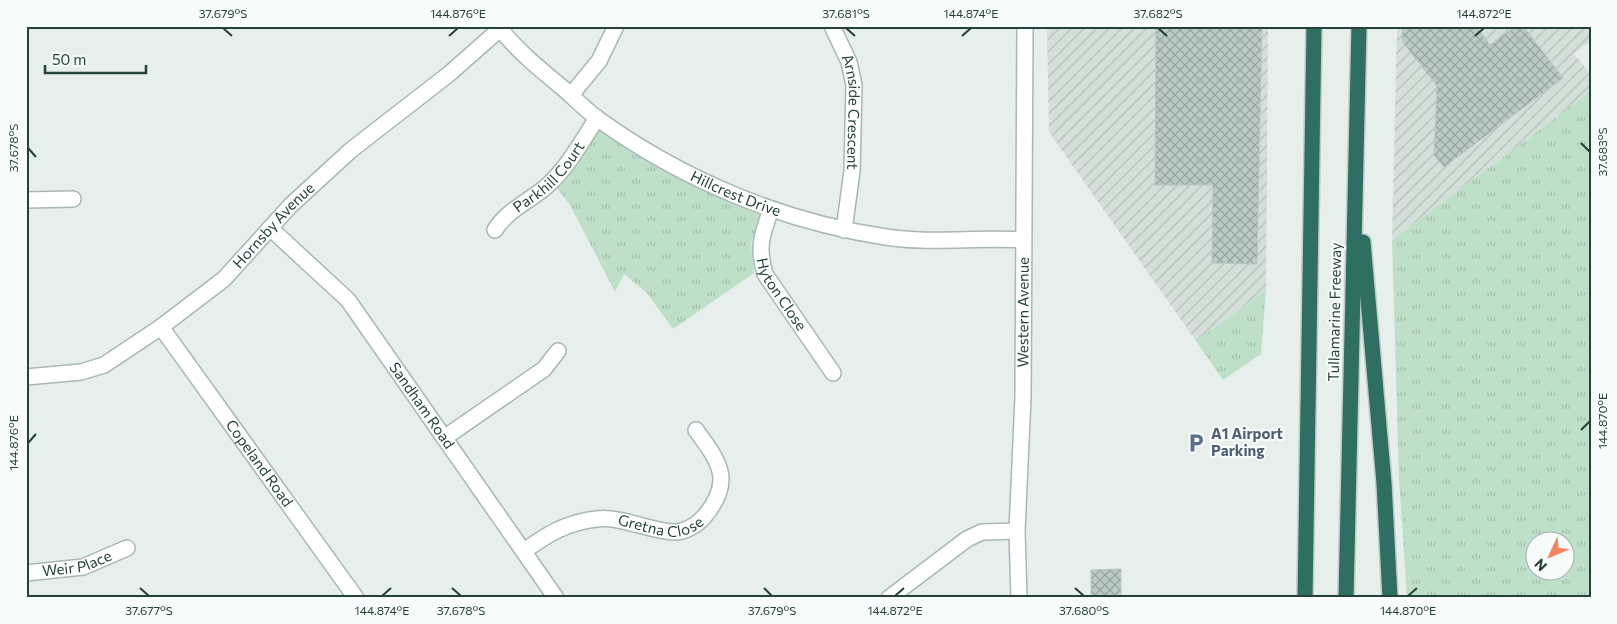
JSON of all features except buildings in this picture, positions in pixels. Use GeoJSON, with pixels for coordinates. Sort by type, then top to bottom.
{"type":"FeatureCollection","features":[{"type":"Feature","properties":{"kind":"highway","name":"Tullamarine Freeway"},"geometry":{"type":"LineString","coordinates":[[1305,598],[1314,26]]}},
{"type":"Feature","properties":{"kind":"highway","name":"Tullamarine Freeway"},"geometry":{"type":"LineString","coordinates":[[1346,598],[1359,26]]}},
{"type":"Feature","properties":{"kind":"highway"},"geometry":{"type":"LineString","coordinates":[[1356,166],[1384,483],[1390,598]]}},
{"type":"Feature","properties":{"kind":"street"},"geometry":{"type":"LineString","coordinates":[[571,95],[598,60],[616,26]]}},
{"type":"Feature","properties":{"kind":"street","name":"Arnside Crescent"},"geometry":{"type":"LineString","coordinates":[[832,26],[849,62],[854,85],[852,171],[844,230]]}},
{"type":"Feature","properties":{"kind":"street","name":"Western Avenue"},"geometry":{"type":"LineString","coordinates":[[1019,598],[1017,530],[1023,397],[1022,240],[1025,26]]}},
{"type":"Feature","properties":{"kind":"street","name":"Hillcrest Drive"},"geometry":{"type":"LineString","coordinates":[[499,28],[543,72],[597,118],[676,169],[723,191],[771,209],[844,230],[887,237],[925,240],[1022,240]]}},
{"type":"Feature","properties":{"kind":"street","name":"Hornsby Avenue"},"geometry":{"type":"LineString","coordinates":[[26,377],[81,372],[104,365],[161,327],[224,279],[290,206],[351,150],[448,74],[499,28]]}},
{"type":"Feature","properties":{"kind":"street","name":"Parkhill Court"},"geometry":{"type":"LineString","coordinates":[[495,230],[500,220],[547,186],[564,168],[597,118]]}},
{"type":"Feature","properties":{"kind":"street"},"geometry":{"type":"LineString","coordinates":[[26,200],[73,199]]}},
{"type":"Feature","properties":{"kind":"street","name":"Hyton Close"},"geometry":{"type":"LineString","coordinates":[[771,209],[760,240],[760,258],[765,274],[832,373]]}},
{"type":"Feature","properties":{"kind":"street","name":"Sandham Road"},"geometry":{"type":"LineString","coordinates":[[270,228],[348,300],[556,598]]}},
{"type":"Feature","properties":{"kind":"street","name":"Copeland Road"},"geometry":{"type":"LineString","coordinates":[[161,327],[356,598]]}},
{"type":"Feature","properties":{"kind":"street"},"geometry":{"type":"LineString","coordinates":[[444,438],[544,368],[558,351]]}},
{"type":"Feature","properties":{"kind":"street","name":"Gretna Close"},"geometry":{"type":"LineString","coordinates":[[524,551],[552,531],[596,519],[614,519],[675,532],[688,528],[700,521],[715,503],[722,482],[717,459],[696,430]]}},
{"type":"Feature","properties":{"kind":"street"},"geometry":{"type":"LineString","coordinates":[[889,598],[967,539],[982,532],[1017,530]]}},
{"type":"Feature","properties":{"kind":"street","name":"Weir Place"},"geometry":{"type":"LineString","coordinates":[[26,572],[83,567],[127,548]]}},
{"type":"Feature","properties":{"kind":"shaded area"},"geometry":{"type":"Polygon","coordinates":[[[1047,26],[1268,26],[1266,290],[1196,341],[1049,132],[1047,26]]]}},
{"type":"Feature","properties":{"kind":"shaded area"},"geometry":{"type":"Polygon","coordinates":[[[1397,26],[1591,26],[1591,41],[1574,54],[1591,74],[1591,91],[1392,240],[1397,26]]]}},
{"type":"Feature","properties":{"kind":"green space"},"geometry":{"type":"Polygon","coordinates":[[[1591,91],[1591,598],[1407,598],[1399,479],[1392,240],[1591,91]]]}},
{"type":"Feature","properties":{"kind":"green space"},"geometry":{"type":"Polygon","coordinates":[[[599,128],[638,155],[677,178],[761,215],[751,243],[754,273],[673,329],[647,293],[624,274],[615,292],[570,205],[556,187],[569,174],[599,128]]]}},
{"type":"Feature","properties":{"kind":"green space"},"geometry":{"type":"Polygon","coordinates":[[[1266,290],[1261,354],[1223,380],[1196,341],[1266,290]]]}},
{"type":"Feature","properties":{"kind":"place","name":"A1 Airport Parking"},"geometry":{"type":"Point","coordinates":[1196,443]}}]}
